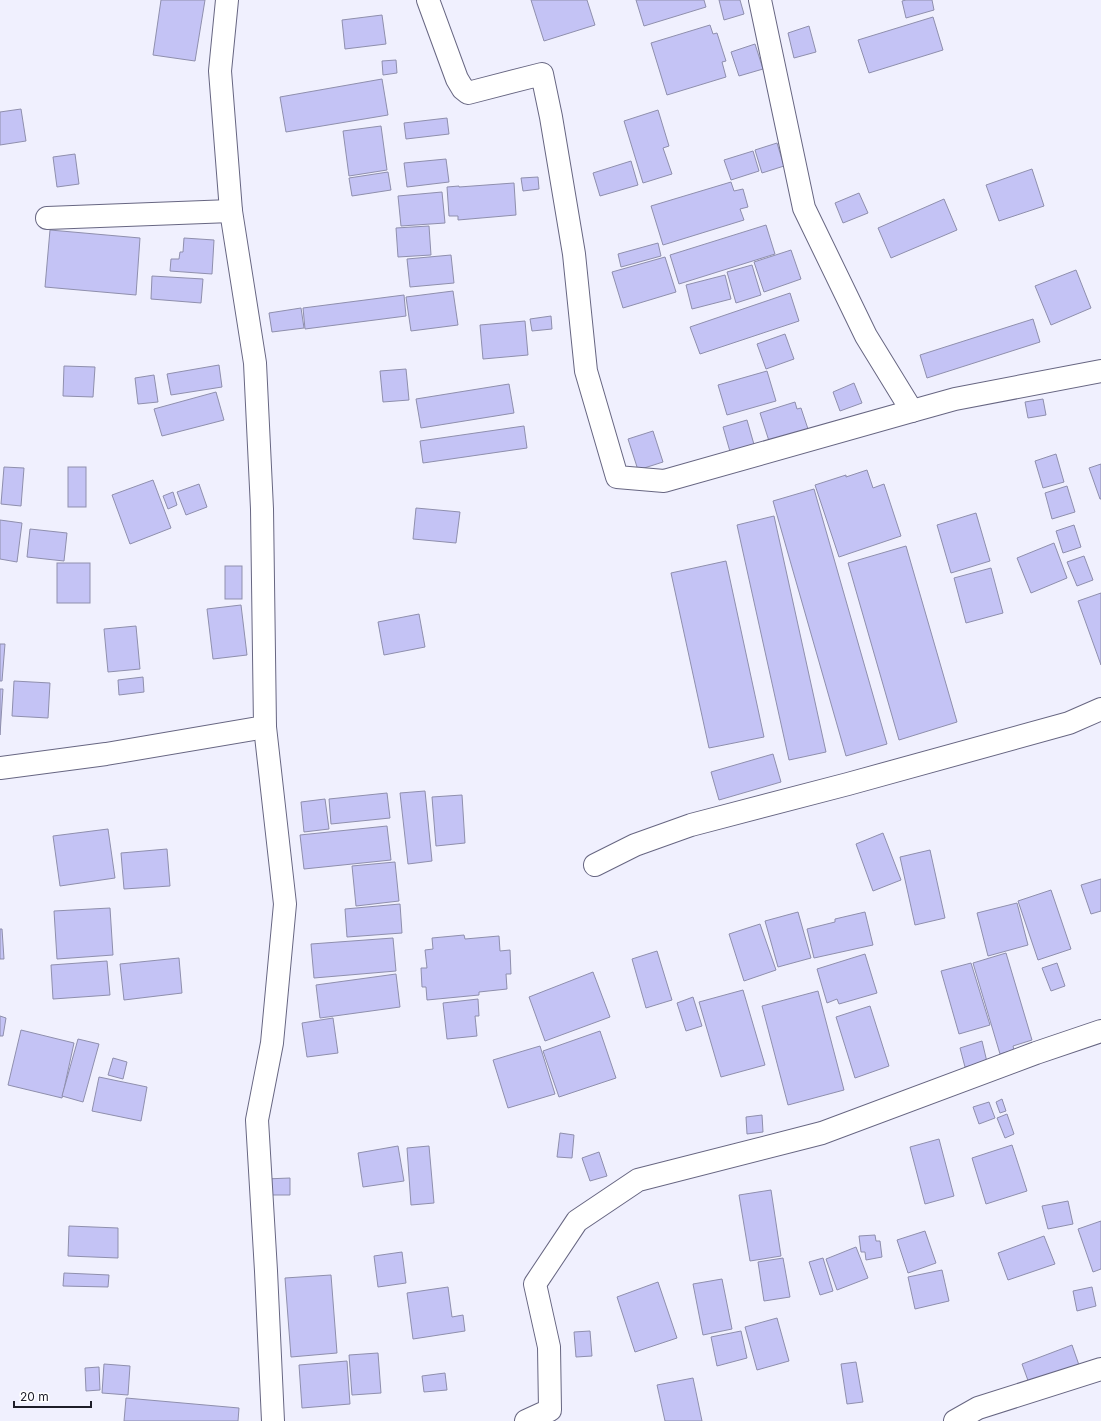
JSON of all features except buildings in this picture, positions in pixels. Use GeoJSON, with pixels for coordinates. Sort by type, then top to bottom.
{"type":"FeatureCollection","features":[{"type":"Feature","properties":{"kind":"street"},"geometry":{"type":"LineString","coordinates":[[227,0],[220,71],[231,211],[255,363],[262,509],[265,727],[285,904],[272,1043],[257,1120],[266,1263],[273,1421]]}},
{"type":"Feature","properties":{"kind":"street"},"geometry":{"type":"LineString","coordinates":[[428,0],[457,79],[463,89],[468,93],[542,74],[551,117],[574,254],[586,372],[617,477],[664,481],[955,399],[1101,371]]}},
{"type":"Feature","properties":{"kind":"street"},"geometry":{"type":"LineString","coordinates":[[760,0],[804,208],[866,336],[912,411]]}},
{"type":"Feature","properties":{"kind":"street"},"geometry":{"type":"LineString","coordinates":[[47,218],[231,211]]}},
{"type":"Feature","properties":{"kind":"street"},"geometry":{"type":"LineString","coordinates":[[595,865],[635,845],[691,825],[848,784],[1069,723],[1101,709]]}},
{"type":"Feature","properties":{"kind":"street"},"geometry":{"type":"LineString","coordinates":[[0,768],[106,754],[265,727]]}},
{"type":"Feature","properties":{"kind":"street"},"geometry":{"type":"LineString","coordinates":[[526,1421],[550,1410],[549,1348],[535,1284],[577,1221],[638,1180],[822,1133],[1036,1053],[1101,1031]]}},
{"type":"Feature","properties":{"kind":"street"},"geometry":{"type":"LineString","coordinates":[[955,1421],[978,1408],[1101,1369]]}}]}
